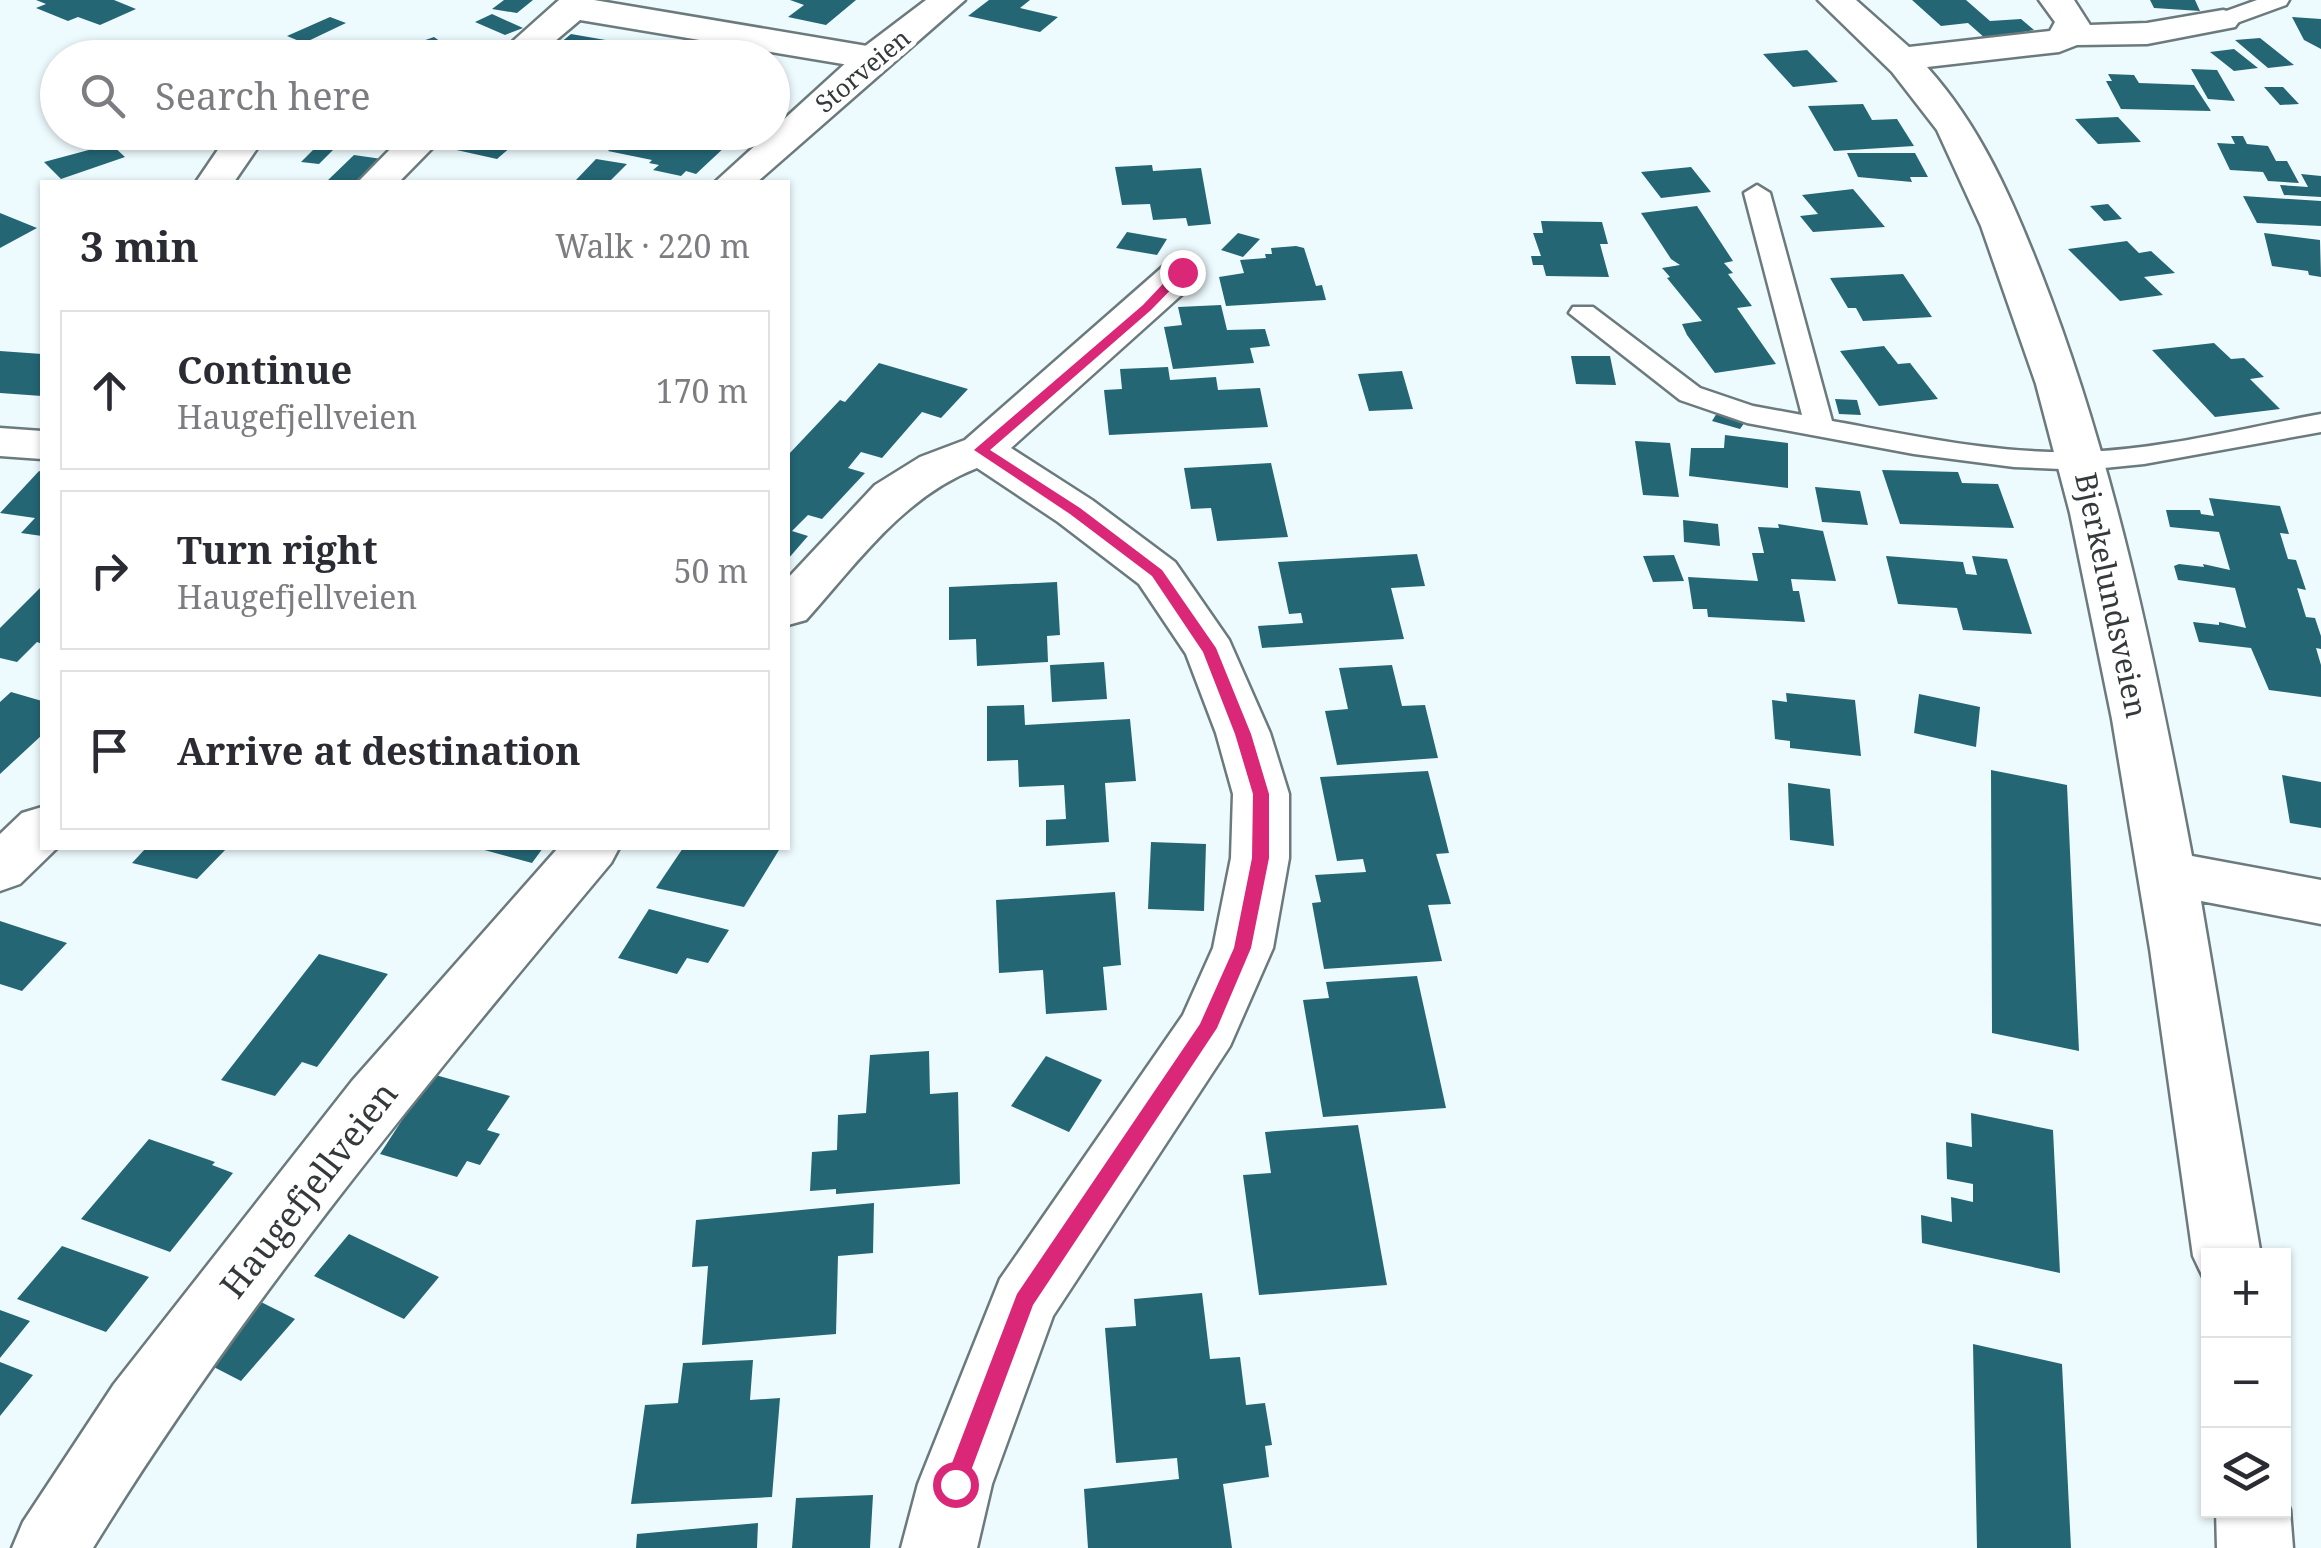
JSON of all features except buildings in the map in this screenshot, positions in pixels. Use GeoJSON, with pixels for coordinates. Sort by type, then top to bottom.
{"type":"FeatureCollection","features":[{"type":"Feature","properties":{"kind":"street","name":"Storveien"},"geometry":{"type":"LineString","coordinates":[[790,132],[873,58],[948,0]]}},
{"type":"Feature","properties":{"kind":"street","name":"Bjerkelundsveien"},"geometry":{"type":"LineString","coordinates":[[1836,0],[1901,59],[1941,108],[1998,216],[2047,346],[2084,461],[2168,873],[2227,1248]]}},
{"type":"Feature","properties":{"kind":"street"},"geometry":{"type":"LineString","coordinates":[[2056,0],[2072,22],[2070,34]]}},
{"type":"Feature","properties":{"kind":"street"},"geometry":{"type":"LineString","coordinates":[[533,40],[574,4],[773,40]]}},
{"type":"Feature","properties":{"kind":"street"},"geometry":{"type":"LineString","coordinates":[[1901,59],[2020,48],[2070,34],[2095,38],[2152,33],[2223,20]]}},
{"type":"Feature","properties":{"kind":"street"},"geometry":{"type":"LineString","coordinates":[[790,43],[873,58]]}},
{"type":"Feature","properties":{"kind":"street"},"geometry":{"type":"LineString","coordinates":[[216,180],[237,150]]}},
{"type":"Feature","properties":{"kind":"street"},"geometry":{"type":"LineString","coordinates":[[380,180],[411,150]]}},
{"type":"Feature","properties":{"kind":"street","name":"Storveien"},"geometry":{"type":"LineString","coordinates":[[736,180],[770,150]]}},
{"type":"Feature","properties":{"kind":"street"},"geometry":{"type":"LineString","coordinates":[[790,606],[892,495],[938,467],[981,450],[1182,272]]}},
{"type":"Feature","properties":{"kind":"street"},"geometry":{"type":"LineString","coordinates":[[939,1548],[955,1484],[1024,1301],[1208,1028],[1242,948],[1260,858],[1261,794],[1243,734],[1211,652],[1157,573],[1075,511],[981,450]]}},
{"type":"Feature","properties":{"kind":"street"},"geometry":{"type":"LineString","coordinates":[[0,870],[40,830]]}},
{"type":"Feature","properties":{"kind":"street","name":"Haugefjellveien"},"geometry":{"type":"LineString","coordinates":[[50,1548],[139,1408],[375,1100],[589,850]]}},
{"type":"Feature","properties":{"kind":"street"},"geometry":{"type":"LineString","coordinates":[[2168,873],[2321,902]]}},
{"type":"Feature","properties":{"kind":"street"},"geometry":{"type":"LineString","coordinates":[[2253,1518],[2255,1548]]}},
{"type":"Feature","properties":{"kind":"lane"},"geometry":{"type":"LineString","coordinates":[[2223,20],[2278,0]]}},
{"type":"Feature","properties":{"kind":"lane"},"geometry":{"type":"LineString","coordinates":[[1757,193],[1820,429]]}},
{"type":"Feature","properties":{"kind":"lane"},"geometry":{"type":"LineString","coordinates":[[1583,313],[1690,394],[1747,414],[1997,456],[2084,461],[2144,455],[2321,423]]}},
{"type":"Feature","properties":{"kind":"route"},"geometry":{"type":"LineString","coordinates":[[955,1484],[1024,1301],[1208,1028],[1242,948],[1260,858],[1261,794],[1243,734],[1211,652],[1157,573],[1075,511],[981,450],[1182,272]]}}]}
